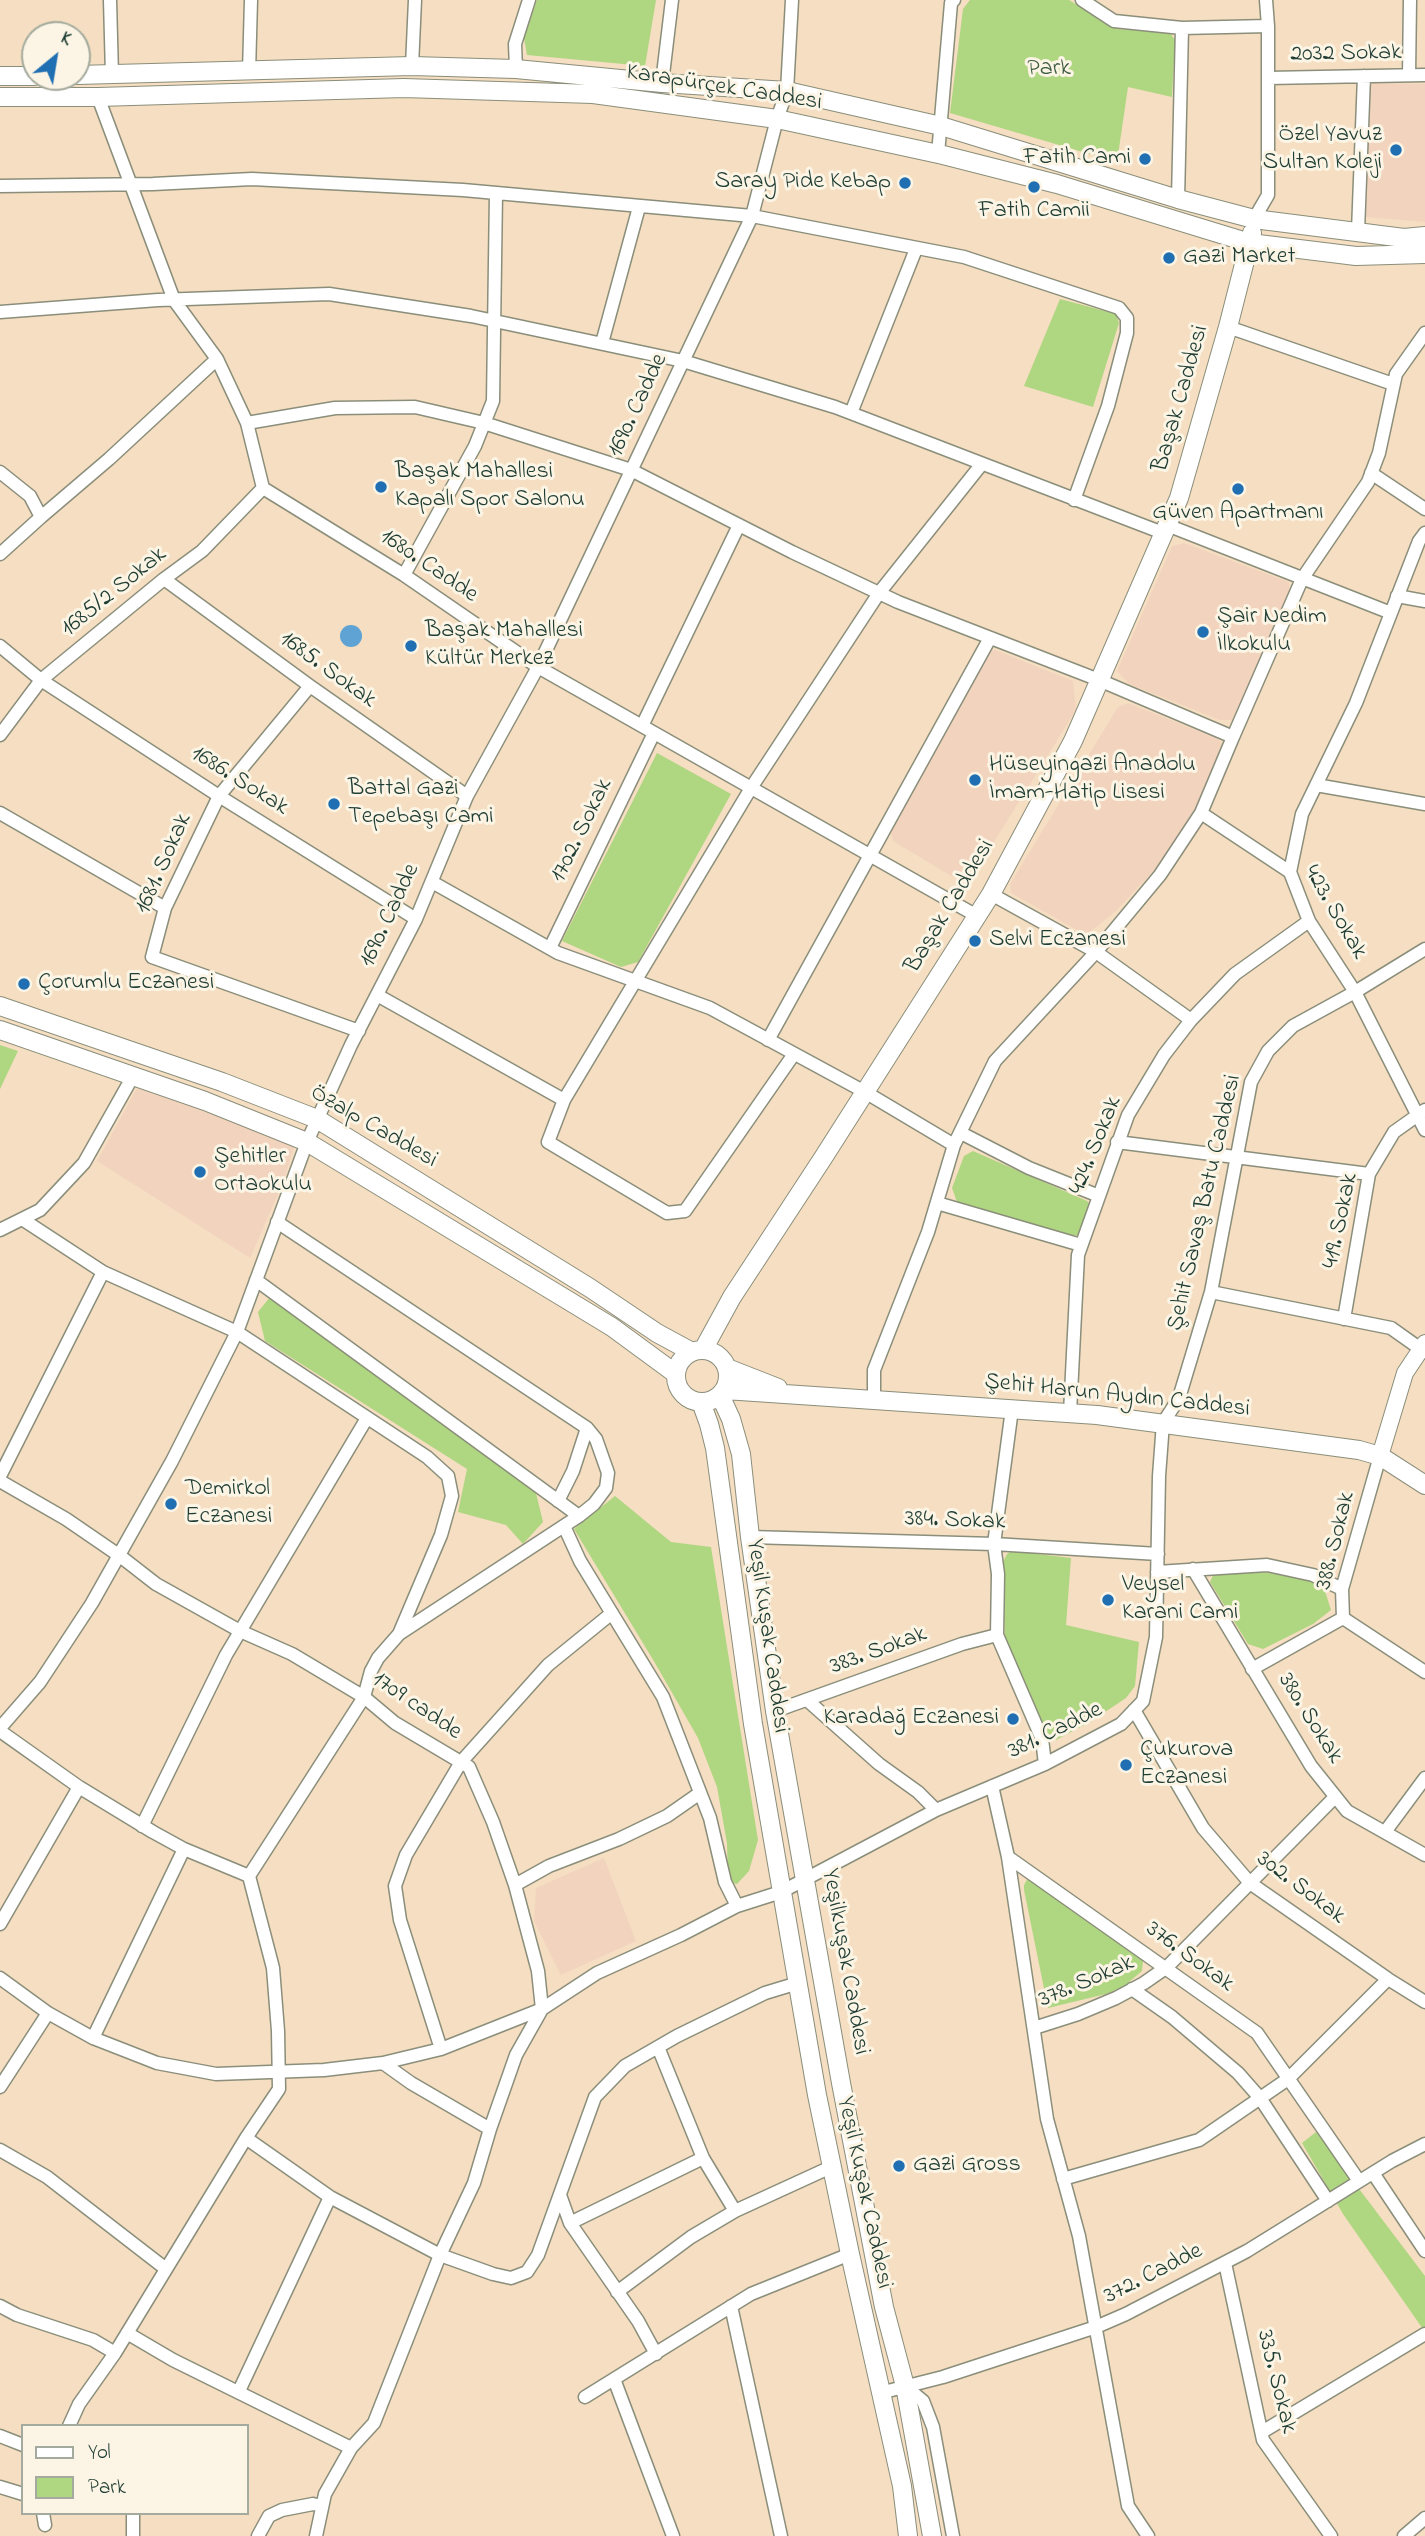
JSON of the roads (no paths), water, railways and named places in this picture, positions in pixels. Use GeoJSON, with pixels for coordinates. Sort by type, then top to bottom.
{"type":"FeatureCollection","features":[{"type":"Feature","properties":{"kind":"main road","name":"Karapürçek Caddesi"},"geometry":{"type":"LineString","coordinates":[[91,75],[412,66],[516,69],[662,83],[787,91],[941,127],[1178,199],[1254,219],[1404,238],[1425,236]]}},
{"type":"Feature","properties":{"kind":"main road"},"geometry":{"type":"LineString","coordinates":[[0,76],[21,76]]}},
{"type":"Feature","properties":{"kind":"main road","name":"Karapürçek Caddesi"},"geometry":{"type":"LineString","coordinates":[[0,97],[97,97],[404,88],[593,94],[777,119],[938,154],[1058,184],[1250,243],[1356,256],[1425,254]]}},
{"type":"Feature","properties":{"kind":"main road","name":"Başak Caddesi"},"geometry":{"type":"LineString","coordinates":[[697,1351],[991,894],[1073,741],[1179,498],[1228,327],[1254,219]]}},
{"type":"Feature","properties":{"kind":"main road","name":"Özalp Caddesi"},"geometry":{"type":"LineString","coordinates":[[0,1006],[222,1082],[317,1119],[590,1288],[657,1333],[697,1351]]}},
{"type":"Feature","properties":{"kind":"main road","name":"Özalp Caddesi"},"geometry":{"type":"LineString","coordinates":[[0,1030],[205,1101],[307,1142],[612,1327],[676,1374]]}},
{"type":"Feature","properties":{"kind":"main road"},"geometry":{"type":"LineString","coordinates":[[697,1351],[718,1355],[727,1368],[728,1383],[723,1393],[715,1399],[701,1402],[686,1396],[680,1390],[676,1374],[683,1359],[697,1351]]}},
{"type":"Feature","properties":{"kind":"main road","name":"Şehit Harun Aydın Caddesi"},"geometry":{"type":"LineString","coordinates":[[727,1368],[794,1394]]}},
{"type":"Feature","properties":{"kind":"main road","name":"Şehit Harun Aydın Caddesi"},"geometry":{"type":"LineString","coordinates":[[723,1393],[874,1399],[1070,1413],[1163,1423],[1359,1450],[1380,1456],[1425,1485]]}},
{"type":"Feature","properties":{"kind":"main road","name":"Yeşilkuşak Caddesi"},"geometry":{"type":"LineString","coordinates":[[723,1393],[741,1454],[775,1711],[841,2083],[878,2274],[905,2386],[932,2536]]}},
{"type":"Feature","properties":{"kind":"main road","name":"Yeşil Kuşak Caddesi"},"geometry":{"type":"LineString","coordinates":[[701,1402],[715,1448],[753,1724],[831,2167],[902,2486],[908,2536]]}},
{"type":"Feature","properties":{"kind":"street"},"geometry":{"type":"LineString","coordinates":[[110,0],[112,75]]}},
{"type":"Feature","properties":{"kind":"street"},"geometry":{"type":"LineString","coordinates":[[249,72],[251,0]]}},
{"type":"Feature","properties":{"kind":"street"},"geometry":{"type":"LineString","coordinates":[[412,66],[415,0]]}},
{"type":"Feature","properties":{"kind":"street"},"geometry":{"type":"LineString","coordinates":[[516,69],[514,44],[529,0]]}},
{"type":"Feature","properties":{"kind":"street"},"geometry":{"type":"LineString","coordinates":[[662,83],[672,0]]}},
{"type":"Feature","properties":{"kind":"street","name":"1690. Cadde"},"geometry":{"type":"LineString","coordinates":[[0,1729],[40,1682],[92,1603],[120,1556],[237,1332],[317,1119],[416,919],[467,796],[538,667],[752,216],[787,91],[792,0]]}},
{"type":"Feature","properties":{"kind":"street"},"geometry":{"type":"LineString","coordinates":[[938,154],[951,3],[954,0]]}},
{"type":"Feature","properties":{"kind":"street"},"geometry":{"type":"LineString","coordinates":[[1082,0],[1114,21],[1182,28],[1269,26]]}},
{"type":"Feature","properties":{"kind":"street"},"geometry":{"type":"LineString","coordinates":[[1254,219],[1268,195],[1269,26],[1266,0]]}},
{"type":"Feature","properties":{"kind":"street"},"geometry":{"type":"LineString","coordinates":[[1409,75],[1410,0]]}},
{"type":"Feature","properties":{"kind":"street"},"geometry":{"type":"LineString","coordinates":[[1178,199],[1182,28]]}},
{"type":"Feature","properties":{"kind":"street","name":"2032 Sokak"},"geometry":{"type":"LineString","coordinates":[[1268,78],[1425,75]]}},
{"type":"Feature","properties":{"kind":"street"},"geometry":{"type":"LineString","coordinates":[[1358,231],[1364,76]]}},
{"type":"Feature","properties":{"kind":"street"},"geometry":{"type":"LineString","coordinates":[[97,97],[174,300],[217,359],[247,423],[263,488]]}},
{"type":"Feature","properties":{"kind":"street"},"geometry":{"type":"LineString","coordinates":[[0,186],[253,179],[496,193],[752,216],[964,257],[1119,308],[1127,318],[1127,333],[1108,406],[1074,500]]}},
{"type":"Feature","properties":{"kind":"street"},"geometry":{"type":"LineString","coordinates":[[404,575],[475,446],[493,401],[496,193]]}},
{"type":"Feature","properties":{"kind":"street"},"geometry":{"type":"LineString","coordinates":[[602,343],[639,207]]}},
{"type":"Feature","properties":{"kind":"street"},"geometry":{"type":"LineString","coordinates":[[851,413],[916,249]]}},
{"type":"Feature","properties":{"kind":"street"},"geometry":{"type":"LineString","coordinates":[[0,312],[174,300],[329,294],[494,321],[602,343],[683,361],[851,413],[1074,500],[1165,529],[1391,613]]}},
{"type":"Feature","properties":{"kind":"street"},"geometry":{"type":"LineString","coordinates":[[1228,327],[1394,384]]}},
{"type":"Feature","properties":{"kind":"street"},"geometry":{"type":"LineString","coordinates":[[874,1399],[874,1370],[928,1232],[957,1139],[995,1061],[1096,952],[1160,874],[1201,813],[1302,579],[1368,482],[1379,453],[1396,374],[1425,334]]}},
{"type":"Feature","properties":{"kind":"street"},"geometry":{"type":"LineString","coordinates":[[0,554],[109,459],[217,359]]}},
{"type":"Feature","properties":{"kind":"street"},"geometry":{"type":"LineString","coordinates":[[247,423],[335,408],[415,407],[484,424],[631,470],[879,593],[1099,680],[1233,737]]}},
{"type":"Feature","properties":{"kind":"street"},"geometry":{"type":"LineString","coordinates":[[794,1055],[685,1211],[667,1213],[548,1142],[564,1100],[751,788],[879,593],[981,464]]}},
{"type":"Feature","properties":{"kind":"street"},"geometry":{"type":"LineString","coordinates":[[0,472],[30,496],[41,517]]}},
{"type":"Feature","properties":{"kind":"street"},"geometry":{"type":"LineString","coordinates":[[1371,473],[1425,509]]}},
{"type":"Feature","properties":{"kind":"street","name":"1680. Cadde"},"geometry":{"type":"LineString","coordinates":[[263,488],[404,575],[538,667],[977,916]]}},
{"type":"Feature","properties":{"kind":"street","name":"1685/2 Sokak"},"geometry":{"type":"LineString","coordinates":[[0,735],[41,680],[202,551],[263,488]]}},
{"type":"Feature","properties":{"kind":"street","name":"1702. Sokak"},"geometry":{"type":"LineString","coordinates":[[550,948],[739,525]]}},
{"type":"Feature","properties":{"kind":"street"},"geometry":{"type":"LineString","coordinates":[[1290,872],[1302,814],[1356,703],[1419,541],[1425,533]]}},
{"type":"Feature","properties":{"kind":"street","name":"1685. Sokak"},"geometry":{"type":"LineString","coordinates":[[164,579],[467,796]]}},
{"type":"Feature","properties":{"kind":"street"},"geometry":{"type":"LineString","coordinates":[[1397,596],[1425,600]]}},
{"type":"Feature","properties":{"kind":"street"},"geometry":{"type":"LineString","coordinates":[[768,1041],[990,638]]}},
{"type":"Feature","properties":{"kind":"street","name":"1686. Sokak"},"geometry":{"type":"LineString","coordinates":[[0,646],[41,680],[219,796],[416,919]]}},
{"type":"Feature","properties":{"kind":"street","name":"1681. Sokak"},"geometry":{"type":"LineString","coordinates":[[310,686],[219,796],[165,908],[152,957],[359,1031]]}},
{"type":"Feature","properties":{"kind":"street"},"geometry":{"type":"LineString","coordinates":[[1316,785],[1425,804]]}},
{"type":"Feature","properties":{"kind":"street"},"geometry":{"type":"LineString","coordinates":[[0,813],[165,908]]}},
{"type":"Feature","properties":{"kind":"street","name":"423. Sokak"},"geometry":{"type":"LineString","coordinates":[[1201,813],[1290,872],[1309,921],[1355,992],[1421,1112],[1425,1130]]}},
{"type":"Feature","properties":{"kind":"street"},"geometry":{"type":"LineString","coordinates":[[432,882],[550,948],[710,1008],[794,1055],[957,1139],[1099,1196]]}},
{"type":"Feature","properties":{"kind":"street"},"geometry":{"type":"LineString","coordinates":[[991,894],[1096,952],[1191,1020]]}},
{"type":"Feature","properties":{"kind":"street","name":"424. Sokak"},"geometry":{"type":"LineString","coordinates":[[1070,1413],[1078,1255],[1128,1115],[1164,1055],[1191,1020],[1236,974],[1309,921]]}},
{"type":"Feature","properties":{"kind":"street","name":"Şehit Savaş Batu Caddesi"},"geometry":{"type":"LineString","coordinates":[[1163,1423],[1179,1398],[1212,1292],[1251,1082],[1268,1051],[1293,1026],[1425,949]]}},
{"type":"Feature","properties":{"kind":"street"},"geometry":{"type":"LineString","coordinates":[[377,995],[564,1100]]}},
{"type":"Feature","properties":{"kind":"street"},"geometry":{"type":"LineString","coordinates":[[0,1230],[40,1210],[84,1163],[134,1076]]}},
{"type":"Feature","properties":{"kind":"street","name":"419. Sokak"},"geometry":{"type":"LineString","coordinates":[[1344,1319],[1370,1174],[1394,1132],[1421,1112]]}},
{"type":"Feature","properties":{"kind":"street"},"geometry":{"type":"LineString","coordinates":[[1117,1142],[1370,1174]]}},
{"type":"Feature","properties":{"kind":"street"},"geometry":{"type":"LineString","coordinates":[[937,1203],[1082,1245]]}},
{"type":"Feature","properties":{"kind":"street"},"geometry":{"type":"LineString","coordinates":[[22,1219],[103,1272],[237,1332],[427,1457],[448,1476],[452,1496],[441,1535],[398,1634],[378,1658],[371,1671],[364,1697],[249,1876],[273,1968],[279,2089],[246,2138],[115,2353],[79,2404],[70,2424]]}},
{"type":"Feature","properties":{"kind":"street"},"geometry":{"type":"LineString","coordinates":[[277,1222],[587,1428],[596,1439],[608,1472],[606,1488],[594,1504],[579,1516],[398,1634]]}},
{"type":"Feature","properties":{"kind":"street"},"geometry":{"type":"LineString","coordinates":[[0,1478],[103,1272]]}},
{"type":"Feature","properties":{"kind":"street"},"geometry":{"type":"LineString","coordinates":[[256,1280],[579,1516]]}},
{"type":"Feature","properties":{"kind":"street"},"geometry":{"type":"LineString","coordinates":[[1212,1292],[1391,1328],[1423,1348],[1411,1360],[1400,1387],[1380,1456]]}},
{"type":"Feature","properties":{"kind":"street"},"geometry":{"type":"LineString","coordinates":[[1012,1409],[994,1544],[998,1574],[997,1635],[1042,1739],[1045,1764]]}},
{"type":"Feature","properties":{"kind":"street"},"geometry":{"type":"LineString","coordinates":[[142,1826],[240,1631],[367,1418]]}},
{"type":"Feature","properties":{"kind":"street","name":"381. Cadde"},"geometry":{"type":"LineString","coordinates":[[0,1978],[48,2013],[93,2038],[158,2063],[216,2074],[358,2067],[383,2063],[442,2049],[542,2009],[597,1973],[681,1936],[737,1906],[781,1892],[936,1810],[1045,1764],[1121,1724],[1143,1701],[1156,1637],[1163,1423]]}},
{"type":"Feature","properties":{"kind":"street"},"geometry":{"type":"LineString","coordinates":[[558,1501],[573,1471],[587,1428]]}},
{"type":"Feature","properties":{"kind":"street","name":"388. Sokak"},"geometry":{"type":"LineString","coordinates":[[1252,1669],[1343,1618],[1342,1589],[1380,1456]]}},
{"type":"Feature","properties":{"kind":"street","name":"1709 cadde"},"geometry":{"type":"LineString","coordinates":[[0,1478],[66,1519],[156,1584],[240,1631],[292,1654],[364,1697],[395,1723],[469,1767],[493,1822],[515,1885],[538,1971],[542,2009]]}},
{"type":"Feature","properties":{"kind":"street"},"geometry":{"type":"LineString","coordinates":[[564,1526],[580,1561],[663,1697],[710,1818],[724,1882],[737,1906]]}},
{"type":"Feature","properties":{"kind":"street","name":"384. Sokak"},"geometry":{"type":"LineString","coordinates":[[750,1537],[994,1544],[1158,1554]]}},
{"type":"Feature","properties":{"kind":"street"},"geometry":{"type":"LineString","coordinates":[[1157,1572],[1267,1564],[1313,1575],[1342,1589]]}},
{"type":"Feature","properties":{"kind":"street","name":"380. Sokak"},"geometry":{"type":"LineString","coordinates":[[1193,1569],[1311,1766],[1335,1797],[1347,1811],[1425,1855]]}},
{"type":"Feature","properties":{"kind":"street"},"geometry":{"type":"LineString","coordinates":[[442,2049],[400,1920],[395,1886],[405,1855],[461,1762],[548,1665],[612,1613]]}},
{"type":"Feature","properties":{"kind":"street"},"geometry":{"type":"LineString","coordinates":[[1343,1618],[1425,1672]]}},
{"type":"Feature","properties":{"kind":"street","name":"383. Sokak"},"geometry":{"type":"LineString","coordinates":[[775,1711],[962,1644],[997,1635]]}},
{"type":"Feature","properties":{"kind":"street"},"geometry":{"type":"LineString","coordinates":[[807,1700],[936,1810]]}},
{"type":"Feature","properties":{"kind":"street","name":"302. Sokak"},"geometry":{"type":"LineString","coordinates":[[1134,1710],[1203,1828],[1250,1883],[1425,2002]]}},
{"type":"Feature","properties":{"kind":"street"},"geometry":{"type":"LineString","coordinates":[[0,1729],[79,1787],[142,1826],[184,1849],[249,1876]]}},
{"type":"Feature","properties":{"kind":"street"},"geometry":{"type":"LineString","coordinates":[[1385,1832],[1425,1779]]}},
{"type":"Feature","properties":{"kind":"street"},"geometry":{"type":"LineString","coordinates":[[992,1786],[1009,1857],[1047,2119],[1079,2236],[1128,2506],[1147,2536]]}},
{"type":"Feature","properties":{"kind":"street"},"geometry":{"type":"LineString","coordinates":[[0,1924],[79,1787]]}},
{"type":"Feature","properties":{"kind":"street"},"geometry":{"type":"LineString","coordinates":[[515,1885],[549,1866],[619,1839],[667,1816],[700,1793]]}},
{"type":"Feature","properties":{"kind":"street","name":"378. Sokak"},"geometry":{"type":"LineString","coordinates":[[1034,2028],[1078,2014],[1132,1989],[1167,1967],[1335,1797]]}},
{"type":"Feature","properties":{"kind":"street"},"geometry":{"type":"LineString","coordinates":[[93,2038],[184,1849]]}},
{"type":"Feature","properties":{"kind":"street","name":"376. Sokak"},"geometry":{"type":"LineString","coordinates":[[1009,1857],[1257,2033],[1359,2181]]}},
{"type":"Feature","properties":{"kind":"street"},"geometry":{"type":"LineString","coordinates":[[1063,2179],[1199,2140],[1288,2079],[1388,1979]]}},
{"type":"Feature","properties":{"kind":"street"},"geometry":{"type":"LineString","coordinates":[[246,2138],[330,2197],[440,2255],[494,2274],[511,2277],[527,2272],[538,2255],[594,2096],[625,2066],[765,1993],[798,1983]]}},
{"type":"Feature","properties":{"kind":"street"},"geometry":{"type":"LineString","coordinates":[[1132,1989],[1172,2017],[1238,2073],[1260,2098],[1328,2201]]}},
{"type":"Feature","properties":{"kind":"street"},"geometry":{"type":"LineString","coordinates":[[316,2536],[325,2494],[351,2448],[374,2423],[440,2255],[474,2183],[516,2055],[542,2009]]}},
{"type":"Feature","properties":{"kind":"street"},"geometry":{"type":"LineString","coordinates":[[0,2087],[48,2013]]}},
{"type":"Feature","properties":{"kind":"street"},"geometry":{"type":"LineString","coordinates":[[658,2048],[703,2158],[735,2211]]}},
{"type":"Feature","properties":{"kind":"street"},"geometry":{"type":"LineString","coordinates":[[383,2063],[411,2084],[490,2129]]}},
{"type":"Feature","properties":{"kind":"street","name":"372. Cadde"},"geometry":{"type":"LineString","coordinates":[[880,2393],[943,2377],[1096,2327],[1225,2263],[1425,2144]]}},
{"type":"Feature","properties":{"kind":"street"},"geometry":{"type":"LineString","coordinates":[[0,2150],[47,2177],[166,2269]]}},
{"type":"Feature","properties":{"kind":"street"},"geometry":{"type":"LineString","coordinates":[[570,2223],[703,2158]]}},
{"type":"Feature","properties":{"kind":"street"},"geometry":{"type":"LineString","coordinates":[[617,2292],[691,2237],[735,2211],[831,2167]]}},
{"type":"Feature","properties":{"kind":"street"},"geometry":{"type":"LineString","coordinates":[[1373,2173],[1425,2251]]}},
{"type":"Feature","properties":{"kind":"street"},"geometry":{"type":"LineString","coordinates":[[560,2195],[570,2223],[638,2321],[656,2354]]}},
{"type":"Feature","properties":{"kind":"street"},"geometry":{"type":"LineString","coordinates":[[239,2391],[330,2197]]}},
{"type":"Feature","properties":{"kind":"street"},"geometry":{"type":"LineString","coordinates":[[585,2397],[751,2294],[850,2254]]}},
{"type":"Feature","properties":{"kind":"street","name":"335. Sokak"},"geometry":{"type":"LineString","coordinates":[[1225,2263],[1263,2440],[1331,2536]]}},
{"type":"Feature","properties":{"kind":"street"},"geometry":{"type":"LineString","coordinates":[[0,2306],[17,2315],[93,2340],[115,2353]]}},
{"type":"Feature","properties":{"kind":"street"},"geometry":{"type":"LineString","coordinates":[[731,2306],[772,2487],[780,2536]]}},
{"type":"Feature","properties":{"kind":"street"},"geometry":{"type":"LineString","coordinates":[[127,2333],[173,2360],[351,2448]]}},
{"type":"Feature","properties":{"kind":"street"},"geometry":{"type":"LineString","coordinates":[[1262,2432],[1425,2334]]}},
{"type":"Feature","properties":{"kind":"street"},"geometry":{"type":"LineString","coordinates":[[614,2379],[673,2536]]}},
{"type":"Feature","properties":{"kind":"street"},"geometry":{"type":"LineString","coordinates":[[905,2386],[923,2401],[930,2417],[943,2472],[953,2536]]}},
{"type":"Feature","properties":{"kind":"street"},"geometry":{"type":"LineString","coordinates":[[0,2436],[21,2444]]}},
{"type":"Feature","properties":{"kind":"street"},"geometry":{"type":"LineString","coordinates":[[0,2487],[21,2493]]}},
{"type":"Feature","properties":{"kind":"street"},"geometry":{"type":"LineString","coordinates":[[258,2536],[269,2516],[296,2506],[322,2506]]}},
{"type":"Feature","properties":{"kind":"street"},"geometry":{"type":"LineString","coordinates":[[133,2515],[133,2536]]}},
{"type":"Feature","properties":{"kind":"street"},"geometry":{"type":"LineString","coordinates":[[1404,2536],[1425,2518]]}},
{"type":"Feature","properties":{"kind":"water"},"geometry":{"type":"Polygon","coordinates":[[[351,625],[359,628],[362,636],[359,644],[351,647],[343,644],[340,636],[343,628],[351,625]]]}},
{"type":"Feature","properties":{"kind":"place","name":"Özel Yavuz Sultan Koleji"},"geometry":{"type":"Point","coordinates":[1396,150]}},
{"type":"Feature","properties":{"kind":"place","name":"Fatih Cami"},"geometry":{"type":"Point","coordinates":[1145,159]}},
{"type":"Feature","properties":{"kind":"place","name":"Saray Pide Kebap"},"geometry":{"type":"Point","coordinates":[905,183]}},
{"type":"Feature","properties":{"kind":"place","name":"Fatih Camii"},"geometry":{"type":"Point","coordinates":[1034,187]}},
{"type":"Feature","properties":{"kind":"place","name":"Gazi Market"},"geometry":{"type":"Point","coordinates":[1169,258]}},
{"type":"Feature","properties":{"kind":"place","name":"Başak Mahallesi Kapalı Spor Salonu"},"geometry":{"type":"Point","coordinates":[381,487]}},
{"type":"Feature","properties":{"kind":"place","name":"Güven Apartmanı"},"geometry":{"type":"Point","coordinates":[1238,489]}},
{"type":"Feature","properties":{"kind":"place","name":"Şair Nedim İlkokulu"},"geometry":{"type":"Point","coordinates":[1203,632]}},
{"type":"Feature","properties":{"kind":"place","name":"Başak Mahallesi Kültür Merkez"},"geometry":{"type":"Point","coordinates":[411,646]}},
{"type":"Feature","properties":{"kind":"place","name":"Hüseyingazi Anadolu İmam-Hatip Lisesi"},"geometry":{"type":"Point","coordinates":[975,780]}},
{"type":"Feature","properties":{"kind":"place","name":"Battal Gazi Tepebaşı Cami"},"geometry":{"type":"Point","coordinates":[334,804]}},
{"type":"Feature","properties":{"kind":"place","name":"Selvi Eczanesi"},"geometry":{"type":"Point","coordinates":[975,941]}},
{"type":"Feature","properties":{"kind":"place","name":"Çorumlu Eczanesi"},"geometry":{"type":"Point","coordinates":[24,984]}},
{"type":"Feature","properties":{"kind":"place","name":"Şehitler Ortaokulu"},"geometry":{"type":"Point","coordinates":[200,1172]}},
{"type":"Feature","properties":{"kind":"place","name":"Demirkol Eczanesi"},"geometry":{"type":"Point","coordinates":[171,1504]}},
{"type":"Feature","properties":{"kind":"place","name":"Veysel Karani Cami"},"geometry":{"type":"Point","coordinates":[1108,1600]}},
{"type":"Feature","properties":{"kind":"place","name":"Karadağ Eczanesi"},"geometry":{"type":"Point","coordinates":[1013,1719]}},
{"type":"Feature","properties":{"kind":"place","name":"Çukurova Eczanesi"},"geometry":{"type":"Point","coordinates":[1126,1765]}},
{"type":"Feature","properties":{"kind":"place","name":"Gazi Gross"},"geometry":{"type":"Point","coordinates":[899,2166]}},
{"type":"Feature","properties":{"kind":"park label","name":"Park"},"geometry":{"type":"Point","coordinates":[1049,70]}}]}
